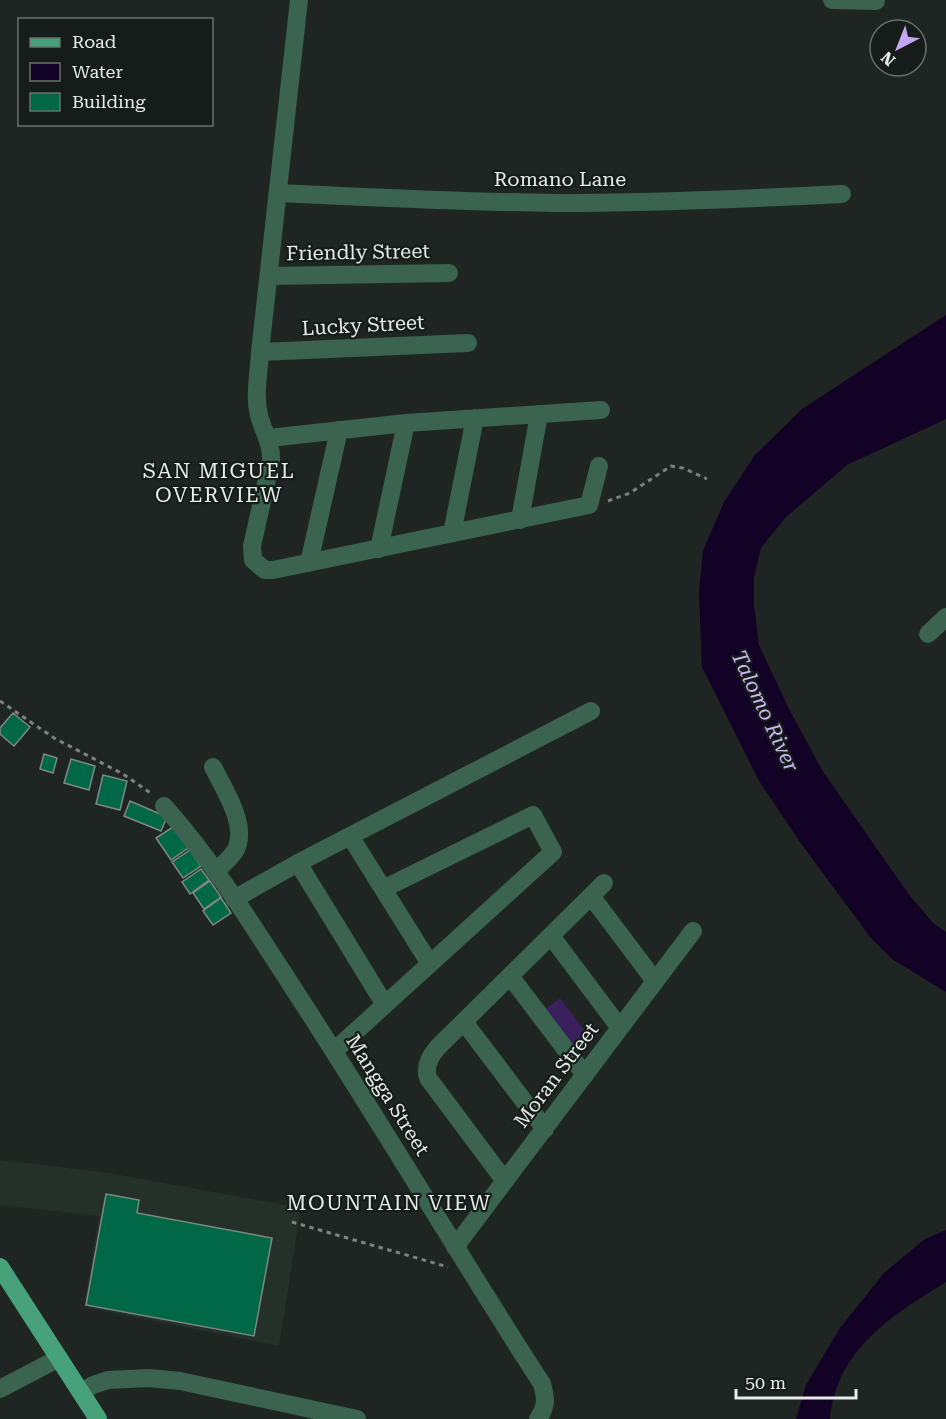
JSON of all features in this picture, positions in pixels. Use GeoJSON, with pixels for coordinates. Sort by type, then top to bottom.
{"type":"FeatureCollection","features":[{"type":"Feature","properties":{"kind":"main road"},"geometry":{"type":"LineString","coordinates":[[1,1271],[98,1419]]}},
{"type":"Feature","properties":{"kind":"street"},"geometry":{"type":"LineString","coordinates":[[299,0],[260,352],[257,401],[262,426],[272,449],[252,546],[253,560],[265,570],[273,570],[589,505],[599,466]]}},
{"type":"Feature","properties":{"kind":"street"},"geometry":{"type":"LineString","coordinates":[[832,0],[876,1]]}},
{"type":"Feature","properties":{"kind":"street","name":"Romano Lane"},"geometry":{"type":"LineString","coordinates":[[278,194],[468,202],[556,203],[842,194]]}},
{"type":"Feature","properties":{"kind":"street","name":"Friendly Street"},"geometry":{"type":"LineString","coordinates":[[269,276],[449,273]]}},
{"type":"Feature","properties":{"kind":"street","name":"Lucky Street"},"geometry":{"type":"LineString","coordinates":[[260,352],[468,343]]}},
{"type":"Feature","properties":{"kind":"street"},"geometry":{"type":"LineString","coordinates":[[269,438],[406,423],[601,410]]}},
{"type":"Feature","properties":{"kind":"street"},"geometry":{"type":"LineString","coordinates":[[520,520],[539,414]]}},
{"type":"Feature","properties":{"kind":"street"},"geometry":{"type":"LineString","coordinates":[[452,533],[475,418]]}},
{"type":"Feature","properties":{"kind":"street"},"geometry":{"type":"LineString","coordinates":[[379,549],[406,423]]}},
{"type":"Feature","properties":{"kind":"street"},"geometry":{"type":"LineString","coordinates":[[309,563],[339,430]]}},
{"type":"Feature","properties":{"kind":"street"},"geometry":{"type":"LineString","coordinates":[[928,634],[946,617]]}},
{"type":"Feature","properties":{"kind":"street"},"geometry":{"type":"LineString","coordinates":[[234,898],[591,711]]}},
{"type":"Feature","properties":{"kind":"street"},"geometry":{"type":"LineString","coordinates":[[213,767],[234,810],[239,828],[239,841],[234,852],[215,872]]}},
{"type":"Feature","properties":{"kind":"street","name":"Mangga Street"},"geometry":{"type":"LineString","coordinates":[[164,806],[234,898],[334,1051],[542,1384],[546,1398],[544,1410],[538,1419]]}},
{"type":"Feature","properties":{"kind":"street"},"geometry":{"type":"LineString","coordinates":[[334,1051],[553,852],[533,815],[383,890]]}},
{"type":"Feature","properties":{"kind":"street"},"geometry":{"type":"LineString","coordinates":[[350,836],[430,964]]}},
{"type":"Feature","properties":{"kind":"street"},"geometry":{"type":"LineString","coordinates":[[298,863],[385,1005]]}},
{"type":"Feature","properties":{"kind":"street"},"geometry":{"type":"LineString","coordinates":[[505,1181],[428,1078],[427,1062],[434,1052],[604,883]]}},
{"type":"Feature","properties":{"kind":"street"},"geometry":{"type":"LineString","coordinates":[[591,896],[655,981]]}},
{"type":"Feature","properties":{"kind":"street","name":"Moran Street"},"geometry":{"type":"LineString","coordinates":[[455,1247],[693,931]]}},
{"type":"Feature","properties":{"kind":"street"},"geometry":{"type":"LineString","coordinates":[[551,936],[620,1028]]}},
{"type":"Feature","properties":{"kind":"street"},"geometry":{"type":"LineString","coordinates":[[510,976],[585,1075]]}},
{"type":"Feature","properties":{"kind":"street"},"geometry":{"type":"LineString","coordinates":[[464,1022],[545,1128]]}},
{"type":"Feature","properties":{"kind":"street"},"geometry":{"type":"LineString","coordinates":[[0,1389],[59,1358]]}},
{"type":"Feature","properties":{"kind":"street"},"geometry":{"type":"LineString","coordinates":[[82,1392],[108,1380],[149,1378],[180,1381],[357,1419]]}},
{"type":"Feature","properties":{"kind":"path"},"geometry":{"type":"LineString","coordinates":[[589,505],[610,501],[630,493],[671,466],[683,468],[707,479]]}},
{"type":"Feature","properties":{"kind":"path"},"geometry":{"type":"LineString","coordinates":[[0,701],[54,738],[140,784],[164,806]]}},
{"type":"Feature","properties":{"kind":"path"},"geometry":{"type":"LineString","coordinates":[[292,1222],[449,1268]]}},
{"type":"Feature","properties":{"kind":"shaded area"},"geometry":{"type":"Polygon","coordinates":[[[560,998],[589,1037],[563,1056],[534,1018],[560,998]]]}},
{"type":"Feature","properties":{"kind":"shaded area"},"geometry":{"type":"Polygon","coordinates":[[[0,1160],[109,1173],[301,1208],[279,1346],[84,1307],[99,1216],[0,1205],[0,1160]]]}},
{"type":"Feature","properties":{"kind":"water","name":"Talomo River"},"geometry":{"type":"Polygon","coordinates":[[[946,315],[946,419],[847,465],[785,518],[761,548],[754,577],[754,606],[759,645],[788,707],[822,770],[907,892],[932,922],[946,932],[946,992],[892,959],[870,937],[800,842],[759,781],[702,667],[699,592],[703,551],[724,502],[755,455],[802,409],[946,315]]]}},
{"type":"Feature","properties":{"kind":"water"},"geometry":{"type":"Polygon","coordinates":[[[946,1230],[946,1282],[887,1322],[855,1354],[843,1373],[835,1394],[830,1419],[796,1419],[806,1385],[840,1328],[884,1273],[925,1239],[946,1230]]]}},
{"type":"Feature","properties":{"kind":"building"},"geometry":{"type":"Polygon","coordinates":[[[13,713],[30,727],[14,746],[0,734],[0,728],[13,713]]]}},
{"type":"Feature","properties":{"kind":"building"},"geometry":{"type":"Polygon","coordinates":[[[44,754],[57,758],[53,773],[40,769],[44,754]]]}},
{"type":"Feature","properties":{"kind":"building"},"geometry":{"type":"Polygon","coordinates":[[[71,759],[95,766],[89,790],[64,783],[71,759]]]}},
{"type":"Feature","properties":{"kind":"building"},"geometry":{"type":"Polygon","coordinates":[[[103,775],[127,781],[120,810],[96,804],[103,775]]]}},
{"type":"Feature","properties":{"kind":"building"},"geometry":{"type":"Polygon","coordinates":[[[130,801],[167,817],[161,831],[124,816],[130,801]]]}},
{"type":"Feature","properties":{"kind":"building"},"geometry":{"type":"Polygon","coordinates":[[[173,827],[188,848],[171,860],[156,838],[173,827]]]}},
{"type":"Feature","properties":{"kind":"building"},"geometry":{"type":"Polygon","coordinates":[[[190,850],[201,866],[183,878],[172,862],[190,850]]]}},
{"type":"Feature","properties":{"kind":"building"},"geometry":{"type":"Polygon","coordinates":[[[201,869],[209,880],[190,894],[182,882],[201,869]]]}},
{"type":"Feature","properties":{"kind":"building"},"geometry":{"type":"Polygon","coordinates":[[[210,881],[221,897],[204,909],[193,893],[210,881]]]}},
{"type":"Feature","properties":{"kind":"building"},"geometry":{"type":"Polygon","coordinates":[[[221,898],[231,913],[213,925],[203,911],[221,898]]]}},
{"type":"Feature","properties":{"kind":"building"},"geometry":{"type":"Polygon","coordinates":[[[106,1194],[139,1200],[137,1213],[272,1238],[254,1336],[86,1305],[106,1194]]]}},
{"type":"Feature","properties":{"kind":"district","name":"SAN MIGUEL OVERVIEW"},"geometry":{"type":"Point","coordinates":[219,483]}},
{"type":"Feature","properties":{"kind":"district","name":"MOUNTAIN VIEW"},"geometry":{"type":"Point","coordinates":[389,1203]}}]}
